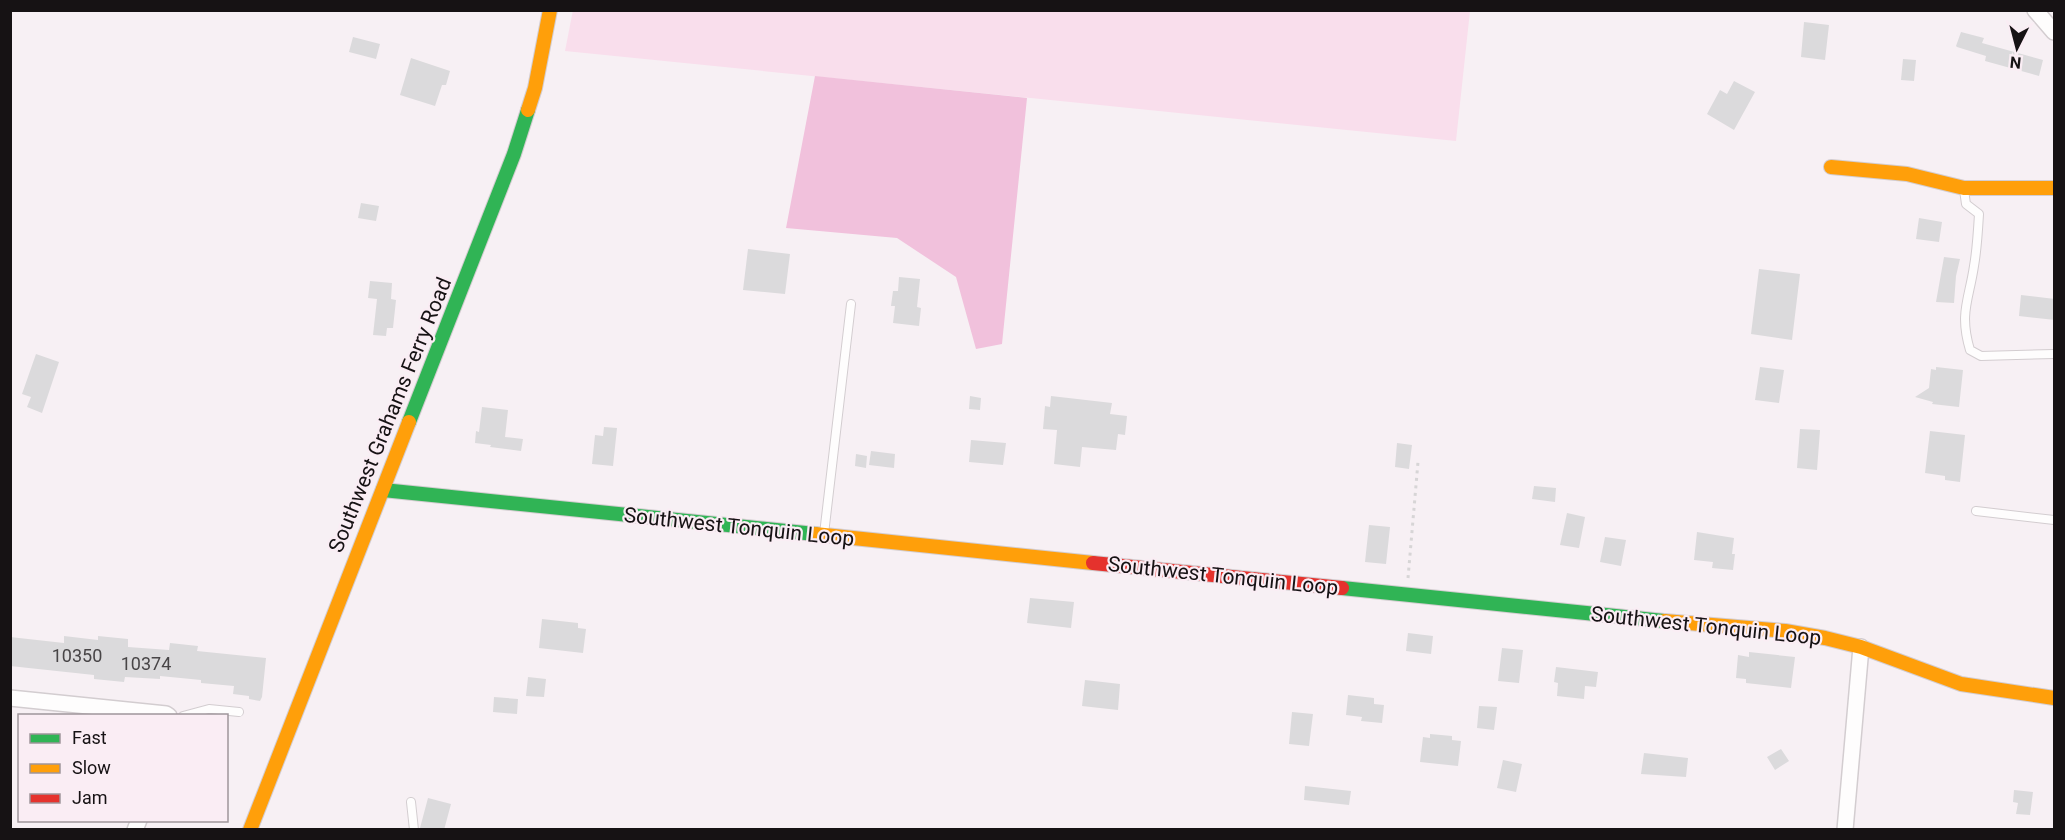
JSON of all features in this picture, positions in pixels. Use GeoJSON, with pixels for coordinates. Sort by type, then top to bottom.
{"type":"FeatureCollection","features":[{"type":"Feature","properties":{"kind":"street","name":"Southwest Grahams Ferry Road"},"geometry":{"type":"LineString","coordinates":[[250,830],[514,154],[535,88],[550,10]]}},
{"type":"Feature","properties":{"kind":"street"},"geometry":{"type":"LineString","coordinates":[[2035,10],[2055,32]]}},
{"type":"Feature","properties":{"kind":"street"},"geometry":{"type":"LineString","coordinates":[[1832,167],[1907,174],[1964,188],[2055,188]]}},
{"type":"Feature","properties":{"kind":"street","name":"Southwest Tonquin Loop"},"geometry":{"type":"LineString","coordinates":[[383,490],[1406,595],[1785,631],[1861,647],[1961,684],[2055,698]]}},
{"type":"Feature","properties":{"kind":"street"},"geometry":{"type":"LineString","coordinates":[[1845,830],[1861,647]]}},
{"type":"Feature","properties":{"kind":"street"},"geometry":{"type":"LineString","coordinates":[[10,698],[166,714]]}},
{"type":"Feature","properties":{"kind":"lane"},"geometry":{"type":"LineString","coordinates":[[1964,188],[1965,204],[1979,214],[1974,268],[1966,301],[1964,330],[1970,350],[1981,356],[2055,354]]}},
{"type":"Feature","properties":{"kind":"lane"},"geometry":{"type":"LineString","coordinates":[[824,536],[851,304]]}},
{"type":"Feature","properties":{"kind":"lane"},"geometry":{"type":"LineString","coordinates":[[1976,511],[2055,520]]}},
{"type":"Feature","properties":{"kind":"lane"},"geometry":{"type":"LineString","coordinates":[[190,714],[209,709],[239,712]]}},
{"type":"Feature","properties":{"kind":"lane"},"geometry":{"type":"LineString","coordinates":[[411,802],[414,830]]}},
{"type":"Feature","properties":{"kind":"path"},"geometry":{"type":"LineString","coordinates":[[1406,595],[1418,462]]}},
{"type":"Feature","properties":{"kind":"shaded area"},"geometry":{"type":"Polygon","coordinates":[[[573,10],[1470,11],[1456,141],[565,51],[573,10]]]}},
{"type":"Feature","properties":{"kind":"shaded area"},"geometry":{"type":"Polygon","coordinates":[[[815,76],[1027,98],[1002,344],[976,349],[956,277],[897,238],[786,228],[815,76]]]}},
{"type":"Feature","properties":{"kind":"building"},"geometry":{"type":"Polygon","coordinates":[[[1804,22],[1829,25],[1825,60],[1801,57],[1804,22]]]}},
{"type":"Feature","properties":{"kind":"building"},"geometry":{"type":"Polygon","coordinates":[[[1961,32],[1984,38],[1982,43],[2043,60],[2039,76],[1985,61],[1986,56],[1957,47],[1961,32]]]}},
{"type":"Feature","properties":{"kind":"building"},"geometry":{"type":"Polygon","coordinates":[[[353,37],[380,44],[376,59],[349,52],[353,37]]]}},
{"type":"Feature","properties":{"kind":"building"},"geometry":{"type":"Polygon","coordinates":[[[411,58],[450,71],[446,85],[442,85],[435,106],[400,95],[411,58]]]}},
{"type":"Feature","properties":{"kind":"building"},"geometry":{"type":"Polygon","coordinates":[[[1903,59],[1916,60],[1914,81],[1901,80],[1903,59]]]}},
{"type":"Feature","properties":{"kind":"building"},"geometry":{"type":"Polygon","coordinates":[[[1734,81],[1755,92],[1734,130],[1707,114],[1720,90],[1727,94],[1734,81]]]}},
{"type":"Feature","properties":{"kind":"building"},"geometry":{"type":"Polygon","coordinates":[[[361,203],[379,206],[376,221],[358,218],[361,203]]]}},
{"type":"Feature","properties":{"kind":"building"},"geometry":{"type":"Polygon","coordinates":[[[1919,218],[1942,222],[1939,242],[1916,239],[1919,218]]]}},
{"type":"Feature","properties":{"kind":"building"},"geometry":{"type":"Polygon","coordinates":[[[748,249],[790,254],[785,294],[743,290],[748,249]]]}},
{"type":"Feature","properties":{"kind":"building"},"geometry":{"type":"Polygon","coordinates":[[[1944,257],[1960,259],[1954,303],[1936,302],[1944,257]]]}},
{"type":"Feature","properties":{"kind":"building"},"geometry":{"type":"Polygon","coordinates":[[[1759,269],[1800,274],[1792,340],[1751,334],[1759,269]]]}},
{"type":"Feature","properties":{"kind":"building"},"geometry":{"type":"Polygon","coordinates":[[[899,277],[920,279],[917,307],[921,308],[919,326],[893,323],[895,306],[891,306],[893,291],[898,291],[899,277]]]}},
{"type":"Feature","properties":{"kind":"building"},"geometry":{"type":"Polygon","coordinates":[[[370,281],[392,283],[391,299],[396,300],[393,328],[387,328],[386,336],[373,335],[377,299],[368,298],[370,281]]]}},
{"type":"Feature","properties":{"kind":"building"},"geometry":{"type":"Polygon","coordinates":[[[2021,295],[2055,299],[2055,320],[2019,316],[2021,295]]]}},
{"type":"Feature","properties":{"kind":"building"},"geometry":{"type":"Polygon","coordinates":[[[36,354],[59,362],[42,413],[27,407],[31,397],[22,394],[36,354]]]}},
{"type":"Feature","properties":{"kind":"building"},"geometry":{"type":"Polygon","coordinates":[[[1760,367],[1784,370],[1779,403],[1755,400],[1760,367]]]}},
{"type":"Feature","properties":{"kind":"building"},"geometry":{"type":"Polygon","coordinates":[[[1936,367],[1963,370],[1959,407],[1932,404],[1933,402],[1915,397],[1929,388],[1931,369],[1936,370],[1936,367]]]}},
{"type":"Feature","properties":{"kind":"building"},"geometry":{"type":"Polygon","coordinates":[[[970,396],[981,398],[980,410],[969,409],[970,396]]]}},
{"type":"Feature","properties":{"kind":"building"},"geometry":{"type":"Polygon","coordinates":[[[1051,396],[1112,403],[1110,414],[1127,416],[1125,435],[1118,434],[1116,450],[1082,447],[1080,467],[1054,464],[1057,430],[1043,429],[1045,406],[1050,407],[1051,396]]]}},
{"type":"Feature","properties":{"kind":"building"},"geometry":{"type":"Polygon","coordinates":[[[482,407],[508,410],[505,437],[523,439],[521,451],[475,443],[476,431],[479,432],[482,407]]]}},
{"type":"Feature","properties":{"kind":"building"},"geometry":{"type":"Polygon","coordinates":[[[604,427],[617,428],[613,466],[592,464],[595,435],[603,436],[604,427]]]}},
{"type":"Feature","properties":{"kind":"building"},"geometry":{"type":"Polygon","coordinates":[[[1800,429],[1820,430],[1817,470],[1797,468],[1800,429]]]}},
{"type":"Feature","properties":{"kind":"building"},"geometry":{"type":"Polygon","coordinates":[[[1930,431],[1965,435],[1960,482],[1945,480],[1945,476],[1925,473],[1930,431]]]}},
{"type":"Feature","properties":{"kind":"building"},"geometry":{"type":"Polygon","coordinates":[[[971,440],[1006,443],[1003,465],[969,462],[971,440]]]}},
{"type":"Feature","properties":{"kind":"building"},"geometry":{"type":"Polygon","coordinates":[[[1397,443],[1412,445],[1409,469],[1395,467],[1397,443]]]}},
{"type":"Feature","properties":{"kind":"building"},"geometry":{"type":"Polygon","coordinates":[[[871,451],[895,454],[894,468],[869,465],[871,451]]]}},
{"type":"Feature","properties":{"kind":"building"},"geometry":{"type":"Polygon","coordinates":[[[856,454],[867,456],[866,468],[855,466],[856,454]]]}},
{"type":"Feature","properties":{"kind":"building"},"geometry":{"type":"Polygon","coordinates":[[[1534,486],[1556,488],[1555,502],[1532,499],[1534,486]]]}},
{"type":"Feature","properties":{"kind":"building"},"geometry":{"type":"Polygon","coordinates":[[[1567,513],[1585,517],[1579,548],[1560,545],[1567,513]]]}},
{"type":"Feature","properties":{"kind":"building"},"geometry":{"type":"Polygon","coordinates":[[[1369,525],[1390,527],[1386,564],[1365,562],[1369,525]]]}},
{"type":"Feature","properties":{"kind":"building"},"geometry":{"type":"Polygon","coordinates":[[[1697,532],[1734,538],[1733,570],[1712,568],[1713,562],[1694,560],[1697,532]]]}},
{"type":"Feature","properties":{"kind":"building"},"geometry":{"type":"Polygon","coordinates":[[[1605,537],[1626,540],[1621,566],[1600,562],[1605,537]]]}},
{"type":"Feature","properties":{"kind":"building"},"geometry":{"type":"Polygon","coordinates":[[[1030,598],[1074,602],[1071,628],[1027,623],[1030,598]]]}},
{"type":"Feature","properties":{"kind":"building"},"geometry":{"type":"Polygon","coordinates":[[[542,619],[578,623],[578,628],[586,629],[583,653],[539,648],[542,619]]]}},
{"type":"Feature","properties":{"kind":"building"},"geometry":{"type":"Polygon","coordinates":[[[1408,633],[1433,636],[1431,654],[1406,651],[1408,633]]]}},
{"type":"Feature","properties":{"kind":"building"},"geometry":{"type":"Polygon","coordinates":[[[64,636],[98,640],[98,636],[128,639],[128,647],[169,650],[170,643],[198,646],[197,651],[266,658],[262,697],[260,701],[249,699],[249,696],[233,694],[234,686],[201,683],[201,680],[160,676],[160,679],[125,677],[124,682],[94,679],[94,675],[10,666],[10,637],[64,643],[64,636]]]}},
{"type":"Feature","properties":{"kind":"building"},"geometry":{"type":"Polygon","coordinates":[[[1502,648],[1523,650],[1519,683],[1498,681],[1502,648]]]}},
{"type":"Feature","properties":{"kind":"building"},"geometry":{"type":"Polygon","coordinates":[[[1749,652],[1795,657],[1791,688],[1746,683],[1746,679],[1736,678],[1738,655],[1749,657],[1749,652]]]}},
{"type":"Feature","properties":{"kind":"building"},"geometry":{"type":"Polygon","coordinates":[[[1556,667],[1598,672],[1596,687],[1585,686],[1584,699],[1557,696],[1558,683],[1554,682],[1556,667]]]}},
{"type":"Feature","properties":{"kind":"building"},"geometry":{"type":"Polygon","coordinates":[[[528,677],[546,679],[544,697],[526,696],[528,677]]]}},
{"type":"Feature","properties":{"kind":"building"},"geometry":{"type":"Polygon","coordinates":[[[1085,680],[1120,684],[1118,710],[1082,706],[1085,680]]]}},
{"type":"Feature","properties":{"kind":"building"},"geometry":{"type":"Polygon","coordinates":[[[1348,695],[1374,698],[1374,704],[1384,705],[1382,723],[1361,721],[1362,717],[1346,715],[1348,695]]]}},
{"type":"Feature","properties":{"kind":"building"},"geometry":{"type":"Polygon","coordinates":[[[494,697],[518,699],[517,714],[493,712],[494,697]]]}},
{"type":"Feature","properties":{"kind":"building"},"geometry":{"type":"Polygon","coordinates":[[[1479,706],[1497,707],[1494,730],[1477,728],[1479,706]]]}},
{"type":"Feature","properties":{"kind":"building"},"geometry":{"type":"Polygon","coordinates":[[[1292,712],[1313,714],[1309,746],[1289,744],[1292,712]]]}},
{"type":"Feature","properties":{"kind":"building"},"geometry":{"type":"Polygon","coordinates":[[[1430,734],[1452,736],[1452,740],[1461,741],[1458,766],[1420,762],[1423,737],[1430,738],[1430,734]]]}},
{"type":"Feature","properties":{"kind":"building"},"geometry":{"type":"Polygon","coordinates":[[[1781,749],[1789,761],[1775,770],[1767,757],[1781,749]]]}},
{"type":"Feature","properties":{"kind":"building"},"geometry":{"type":"Polygon","coordinates":[[[1644,753],[1688,758],[1686,777],[1641,774],[1644,753]]]}},
{"type":"Feature","properties":{"kind":"building"},"geometry":{"type":"Polygon","coordinates":[[[1503,760],[1522,764],[1516,792],[1497,788],[1503,760]]]}},
{"type":"Feature","properties":{"kind":"building"},"geometry":{"type":"Polygon","coordinates":[[[1305,786],[1351,791],[1349,805],[1304,800],[1305,786]]]}},
{"type":"Feature","properties":{"kind":"building"},"geometry":{"type":"Polygon","coordinates":[[[2014,790],[2033,792],[2030,815],[2016,814],[2018,803],[2013,802],[2014,790]]]}},
{"type":"Feature","properties":{"kind":"building"},"geometry":{"type":"Polygon","coordinates":[[[428,798],[451,804],[444,830],[420,828],[428,798]]]}},
{"type":"Feature","properties":{"kind":"traffic: fast"},"geometry":{"type":"LineString","coordinates":[[409,422],[514,154],[528,110]]}},
{"type":"Feature","properties":{"kind":"traffic: fast"},"geometry":{"type":"LineString","coordinates":[[383,490],[815,534]]}},
{"type":"Feature","properties":{"kind":"traffic: fast"},"geometry":{"type":"LineString","coordinates":[[1342,588],[1664,621]]}},
{"type":"Feature","properties":{"kind":"traffic: slow"},"geometry":{"type":"LineString","coordinates":[[528,110],[535,88],[550,10]]}},
{"type":"Feature","properties":{"kind":"traffic: slow"},"geometry":{"type":"LineString","coordinates":[[1831,167],[1907,174],[1964,188],[2054,188]]}},
{"type":"Feature","properties":{"kind":"traffic: slow"},"geometry":{"type":"LineString","coordinates":[[250,830],[409,422]]}},
{"type":"Feature","properties":{"kind":"traffic: slow"},"geometry":{"type":"LineString","coordinates":[[815,534],[1093,563]]}},
{"type":"Feature","properties":{"kind":"traffic: slow"},"geometry":{"type":"LineString","coordinates":[[1664,621],[1785,631],[1825,638],[1861,647],[1961,684],[2054,698]]}},
{"type":"Feature","properties":{"kind":"traffic: jam"},"geometry":{"type":"LineString","coordinates":[[1093,563],[1342,588]]}}]}
